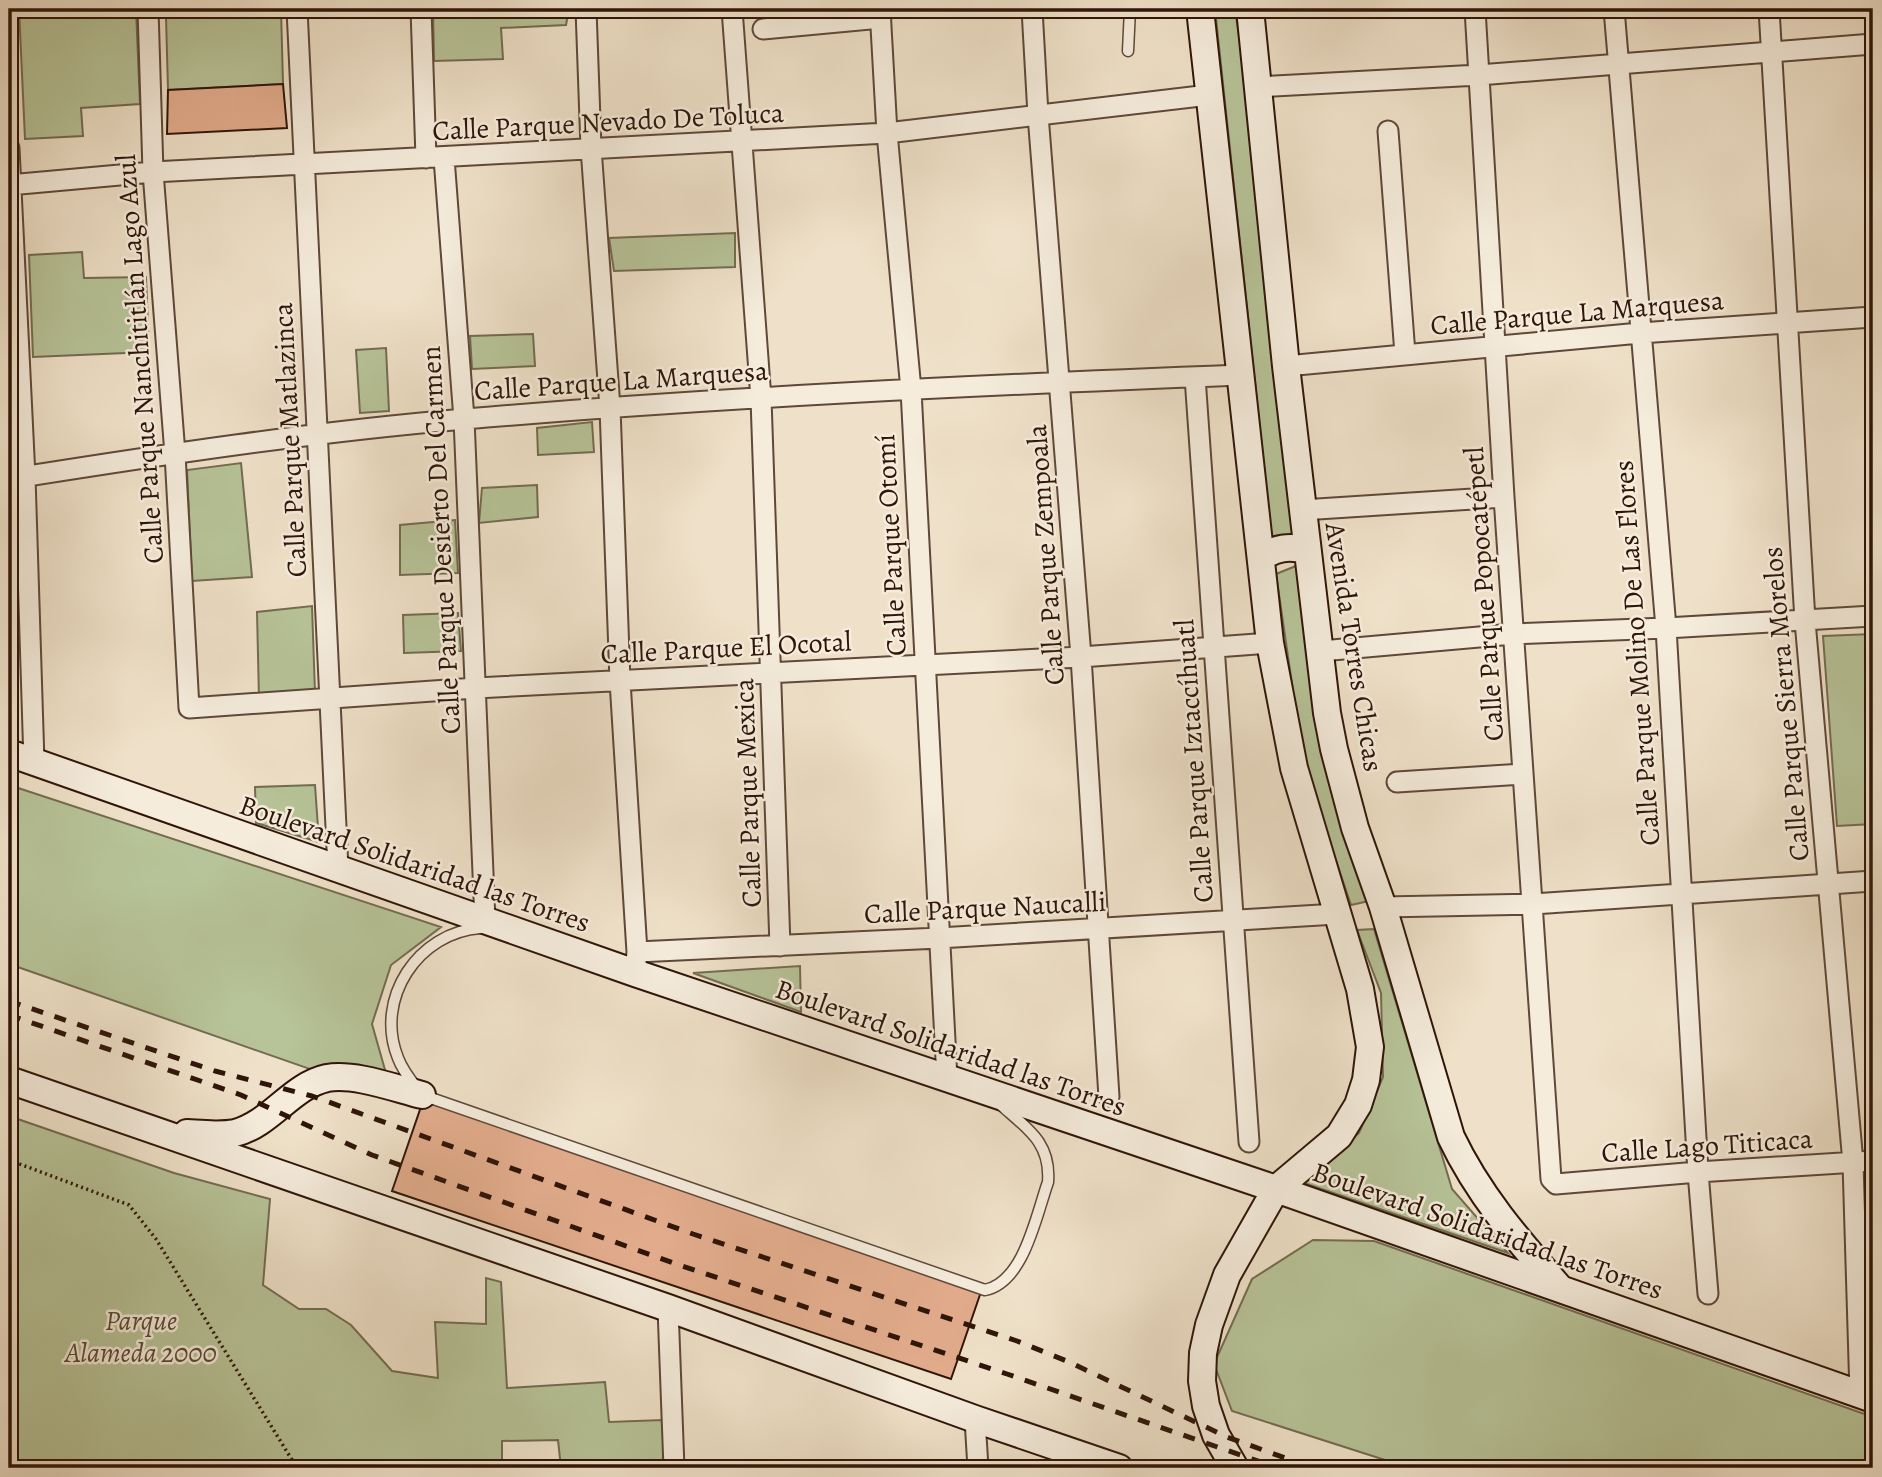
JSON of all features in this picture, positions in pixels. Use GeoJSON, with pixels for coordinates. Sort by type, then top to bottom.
{"type":"FeatureCollection","features":[{"type":"Feature","properties":{"kind":"main road"},"geometry":{"type":"LineString","coordinates":[[1200,9],[1270,643],[1294,768],[1360,989],[1370,1047],[1366,1080],[1358,1105],[1339,1136],[1276,1189],[1227,1275],[1209,1325],[1203,1353],[1202,1381],[1206,1406],[1216,1435],[1235,1468]]}},
{"type":"Feature","properties":{"kind":"main road","name":"Avenida Torres Chicas"},"geometry":{"type":"LineString","coordinates":[[1250,9],[1302,510],[1327,713],[1334,749],[1355,828],[1383,907],[1436,1093],[1461,1159],[1506,1227],[1559,1287]]}},
{"type":"Feature","properties":{"kind":"main road"},"geometry":{"type":"LineString","coordinates":[[1261,558],[1276,549],[1299,548],[1307,551]]}},
{"type":"Feature","properties":{"kind":"main road","name":"Boulevard Solidaridad las Torres"},"geometry":{"type":"LineString","coordinates":[[9,753],[496,924],[636,963],[947,1079],[1276,1189],[1867,1396]]}},
{"type":"Feature","properties":{"kind":"main road"},"geometry":{"type":"LineString","coordinates":[[1337,914],[1362,915],[1383,907]]}},
{"type":"Feature","properties":{"kind":"main road"},"geometry":{"type":"LineString","coordinates":[[157,1132],[218,1135],[236,1132],[254,1125],[303,1088],[335,1077],[348,1077],[422,1095]]}},
{"type":"Feature","properties":{"kind":"main road"},"geometry":{"type":"LineString","coordinates":[[9,1080],[668,1308],[1119,1468]]}},
{"type":"Feature","properties":{"kind":"street","name":"Calle Parque Nanchititlán Lago Azul"},"geometry":{"type":"LineString","coordinates":[[148,9],[153,172],[175,454],[188,705]]}},
{"type":"Feature","properties":{"kind":"street","name":"Calle Parque Matlazinca"},"geometry":{"type":"LineString","coordinates":[[297,9],[338,869]]}},
{"type":"Feature","properties":{"kind":"street","name":"Calle Parque Desierto Del Carmen"},"geometry":{"type":"LineString","coordinates":[[421,9],[464,419],[476,688],[496,924]]}},
{"type":"Feature","properties":{"kind":"street"},"geometry":{"type":"LineString","coordinates":[[586,9],[591,148],[610,408],[620,681],[636,963]]}},
{"type":"Feature","properties":{"kind":"street","name":"Calle Parque Mexica"},"geometry":{"type":"LineString","coordinates":[[732,9],[761,398],[780,946]]}},
{"type":"Feature","properties":{"kind":"street","name":"Calle Parque Zempoala"},"geometry":{"type":"LineString","coordinates":[[1032,9],[1081,657],[1109,1097]]}},
{"type":"Feature","properties":{"kind":"street","name":"Calle Parque Popocatépetl"},"geometry":{"type":"LineString","coordinates":[[1475,9],[1503,498],[1550,1175]]}},
{"type":"Feature","properties":{"kind":"street","name":"Calle Parque Molino De Las Flores"},"geometry":{"type":"LineString","coordinates":[[1614,9],[1666,628],[1680,895],[1708,1294]]}},
{"type":"Feature","properties":{"kind":"street","name":"Calle Parque Sierra Morelos"},"geometry":{"type":"LineString","coordinates":[[1769,9],[1805,621],[1828,884],[1863,1162],[1867,1396]]}},
{"type":"Feature","properties":{"kind":"street"},"geometry":{"type":"LineString","coordinates":[[763,29],[880,13]]}},
{"type":"Feature","properties":{"kind":"street","name":"Calle Parque Otomí"},"geometry":{"type":"LineString","coordinates":[[880,13],[887,134],[911,390],[923,664],[947,1079]]}},
{"type":"Feature","properties":{"kind":"street"},"geometry":{"type":"LineString","coordinates":[[1258,87],[1479,75],[1873,44]]}},
{"type":"Feature","properties":{"kind":"street","name":"Calle Parque Nevado De Toluca"},"geometry":{"type":"LineString","coordinates":[[10,184],[153,172],[887,134],[1209,95]]}},
{"type":"Feature","properties":{"kind":"street"},"geometry":{"type":"LineString","coordinates":[[1388,131],[1405,354]]}},
{"type":"Feature","properties":{"kind":"street"},"geometry":{"type":"LineString","coordinates":[[9,148],[17,478],[34,762]]}},
{"type":"Feature","properties":{"kind":"street","name":"Calle Parque La Marquesa"},"geometry":{"type":"LineString","coordinates":[[1286,366],[1640,333],[1873,317]]}},
{"type":"Feature","properties":{"kind":"street","name":"Calle Parque La Marquesa"},"geometry":{"type":"LineString","coordinates":[[17,478],[316,434],[464,419],[761,398],[1241,375]]}},
{"type":"Feature","properties":{"kind":"street","name":"Calle Parque Iztaccíhuatl"},"geometry":{"type":"LineString","coordinates":[[1195,377],[1231,920],[1249,1142]]}},
{"type":"Feature","properties":{"kind":"street"},"geometry":{"type":"LineString","coordinates":[[1302,510],[1503,498]]}},
{"type":"Feature","properties":{"kind":"street"},"geometry":{"type":"LineString","coordinates":[[1321,651],[1513,634],[1873,616]]}},
{"type":"Feature","properties":{"kind":"street","name":"Calle Parque El Ocotal"},"geometry":{"type":"LineString","coordinates":[[188,705],[191,709],[476,688],[1081,657],[1270,643]]}},
{"type":"Feature","properties":{"kind":"street"},"geometry":{"type":"LineString","coordinates":[[1397,782],[1522,774]]}},
{"type":"Feature","properties":{"kind":"street"},"geometry":{"type":"LineString","coordinates":[[1383,907],[1533,904],[1873,881]]}},
{"type":"Feature","properties":{"kind":"street","name":"Calle Parque Naucalli"},"geometry":{"type":"LineString","coordinates":[[636,963],[780,946],[939,939],[1337,914]]}},
{"type":"Feature","properties":{"kind":"street","name":"Calle Lago Titicaca"},"geometry":{"type":"LineString","coordinates":[[1550,1175],[1556,1184],[1863,1162]]}},
{"type":"Feature","properties":{"kind":"street"},"geometry":{"type":"LineString","coordinates":[[668,1308],[674,1468]]}},
{"type":"Feature","properties":{"kind":"street"},"geometry":{"type":"LineString","coordinates":[[975,1419],[978,1468]]}},
{"type":"Feature","properties":{"kind":"lane"},"geometry":{"type":"LineString","coordinates":[[1128,51],[1130,9]]}},
{"type":"Feature","properties":{"kind":"lane"},"geometry":{"type":"LineString","coordinates":[[496,924],[472,928],[442,939],[416,958],[399,985],[391,1014],[394,1044],[405,1072],[422,1095],[985,1290],[1001,1284],[1016,1269],[1048,1182],[1049,1170],[1038,1140],[986,1092]]}},
{"type":"Feature","properties":{"kind":"path"},"geometry":{"type":"LineString","coordinates":[[9,1160],[129,1205],[156,1239],[297,1468]]}},
{"type":"Feature","properties":{"kind":"green space"},"geometry":{"type":"Polygon","coordinates":[[[19,9],[136,9],[140,104],[81,108],[83,136],[25,139],[19,9]]]}},
{"type":"Feature","properties":{"kind":"green space"},"geometry":{"type":"Polygon","coordinates":[[[281,9],[283,84],[168,90],[166,17],[281,9]]]}},
{"type":"Feature","properties":{"kind":"green space"},"geometry":{"type":"Polygon","coordinates":[[[433,9],[569,9],[566,25],[501,28],[503,59],[434,61],[433,9]]]}},
{"type":"Feature","properties":{"kind":"green space"},"geometry":{"type":"Polygon","coordinates":[[[1215,9],[1235,9],[1250,110],[1295,537],[1272,541],[1215,9]]]}},
{"type":"Feature","properties":{"kind":"green space"},"geometry":{"type":"Polygon","coordinates":[[[735,233],[735,267],[614,271],[609,238],[735,233]]]}},
{"type":"Feature","properties":{"kind":"green space"},"geometry":{"type":"Polygon","coordinates":[[[82,252],[84,278],[146,277],[149,352],[33,357],[29,255],[82,252]]]}},
{"type":"Feature","properties":{"kind":"green space"},"geometry":{"type":"Polygon","coordinates":[[[533,334],[535,366],[472,369],[470,336],[533,334]]]}},
{"type":"Feature","properties":{"kind":"green space"},"geometry":{"type":"Polygon","coordinates":[[[386,348],[389,411],[360,413],[356,350],[386,348]]]}},
{"type":"Feature","properties":{"kind":"green space"},"geometry":{"type":"Polygon","coordinates":[[[592,422],[594,452],[538,455],[537,428],[592,422]]]}},
{"type":"Feature","properties":{"kind":"green space"},"geometry":{"type":"Polygon","coordinates":[[[241,463],[252,577],[192,581],[187,470],[241,463]]]}},
{"type":"Feature","properties":{"kind":"green space"},"geometry":{"type":"Polygon","coordinates":[[[537,485],[538,517],[479,523],[482,488],[537,485]]]}},
{"type":"Feature","properties":{"kind":"green space"},"geometry":{"type":"Polygon","coordinates":[[[455,520],[458,573],[400,575],[400,525],[455,520]]]}},
{"type":"Feature","properties":{"kind":"green space"},"geometry":{"type":"Polygon","coordinates":[[[1296,566],[1328,757],[1369,901],[1351,905],[1304,766],[1276,574],[1296,566]]]}},
{"type":"Feature","properties":{"kind":"green space"},"geometry":{"type":"Polygon","coordinates":[[[312,606],[315,693],[259,699],[257,612],[312,606]]]}},
{"type":"Feature","properties":{"kind":"green space"},"geometry":{"type":"Polygon","coordinates":[[[458,613],[461,651],[404,653],[403,615],[458,613]]]}},
{"type":"Feature","properties":{"kind":"green space"},"geometry":{"type":"Polygon","coordinates":[[[1873,634],[1873,824],[1837,826],[1823,636],[1873,634]]]}},
{"type":"Feature","properties":{"kind":"green space"},"geometry":{"type":"Polygon","coordinates":[[[9,785],[441,927],[391,965],[372,1024],[393,1098],[9,964],[9,785]]]}},
{"type":"Feature","properties":{"kind":"green space"},"geometry":{"type":"Polygon","coordinates":[[[315,785],[319,842],[256,823],[255,787],[315,785]]]}},
{"type":"Feature","properties":{"kind":"green space"},"geometry":{"type":"Polygon","coordinates":[[[1374,929],[1452,1189],[1508,1253],[1304,1183],[1359,1133],[1383,1077],[1381,993],[1357,930],[1374,929]]]}},
{"type":"Feature","properties":{"kind":"green space"},"geometry":{"type":"Polygon","coordinates":[[[800,966],[801,1012],[693,973],[800,966]]]}},
{"type":"Feature","properties":{"kind":"green space","name":"Parque Alameda 2000"},"geometry":{"type":"Polygon","coordinates":[[[9,1116],[174,1173],[270,1199],[263,1285],[299,1309],[326,1309],[351,1325],[392,1371],[438,1378],[435,1322],[486,1324],[486,1278],[501,1282],[507,1388],[605,1382],[609,1422],[663,1420],[663,1460],[622,1461],[622,1468],[561,1468],[558,1440],[502,1441],[502,1468],[9,1468],[9,1116]]]}},
{"type":"Feature","properties":{"kind":"green space"},"geometry":{"type":"Polygon","coordinates":[[[1313,1240],[1374,1241],[1873,1417],[1873,1468],[1410,1468],[1232,1411],[1214,1364],[1252,1279],[1313,1240]]]}},
{"type":"Feature","properties":{"kind":"building"},"geometry":{"type":"Polygon","coordinates":[[[283,84],[287,128],[167,134],[168,90],[283,84]]]}},
{"type":"Feature","properties":{"kind":"building"},"geometry":{"type":"Polygon","coordinates":[[[424,1098],[983,1286],[951,1379],[392,1191],[424,1098]]]}},
{"type":"Feature","properties":{"kind":"railway"},"geometry":{"type":"LineString","coordinates":[[9,1001],[215,1071],[312,1096],[693,1234],[1017,1341],[1069,1362],[1227,1437],[1313,1468]]}},
{"type":"Feature","properties":{"kind":"railway"},"geometry":{"type":"LineString","coordinates":[[9,1015],[241,1095],[372,1155],[679,1265],[1278,1468]]}}]}
